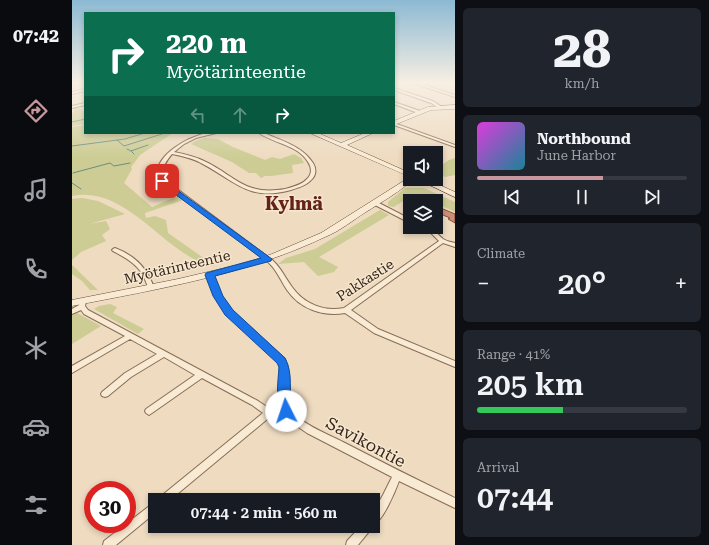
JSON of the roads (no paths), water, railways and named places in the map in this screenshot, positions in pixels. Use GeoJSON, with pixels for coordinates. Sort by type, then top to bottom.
{"type":"FeatureCollection","features":[{"type":"Feature","properties":{"kind":"street"},"geometry":{"type":"LineString","coordinates":[[406,107],[419,112]]}},
{"type":"Feature","properties":{"kind":"street"},"geometry":{"type":"LineString","coordinates":[[395,124],[419,112],[436,107]]}},
{"type":"Feature","properties":{"kind":"street"},"geometry":{"type":"LineString","coordinates":[[395,124],[455,146]]}},
{"type":"Feature","properties":{"kind":"street"},"geometry":{"type":"LineString","coordinates":[[171,153],[194,138],[210,134]]}},
{"type":"Feature","properties":{"kind":"street"},"geometry":{"type":"LineString","coordinates":[[171,153],[203,162],[244,187],[256,191],[281,191],[297,187],[310,180],[314,175],[314,170],[305,154],[263,134]]}},
{"type":"Feature","properties":{"kind":"street"},"geometry":{"type":"LineString","coordinates":[[315,134],[403,172]]}},
{"type":"Feature","properties":{"kind":"street"},"geometry":{"type":"LineString","coordinates":[[342,145],[367,134]]}},
{"type":"Feature","properties":{"kind":"street","name":"Pakkastie"},"geometry":{"type":"LineString","coordinates":[[171,153],[164,159],[158,177],[268,259],[272,260],[300,300],[323,311],[334,312],[346,310],[442,241]]}},
{"type":"Feature","properties":{"kind":"street","name":"Myötärinteentie"},"geometry":{"type":"LineString","coordinates":[[72,303],[83,303],[210,275],[268,259],[290,251],[324,235],[375,204],[403,184]]}},
{"type":"Feature","properties":{"kind":"street"},"geometry":{"type":"LineString","coordinates":[[436,186],[455,194]]}},
{"type":"Feature","properties":{"kind":"street"},"geometry":{"type":"LineString","coordinates":[[375,204],[403,218]]}},
{"type":"Feature","properties":{"kind":"street"},"geometry":{"type":"LineString","coordinates":[[435,234],[442,241],[455,245]]}},
{"type":"Feature","properties":{"kind":"street"},"geometry":{"type":"LineString","coordinates":[[115,250],[129,257],[146,272],[151,288]]}},
{"type":"Feature","properties":{"kind":"street"},"geometry":{"type":"LineString","coordinates":[[172,493],[269,413],[286,411],[284,403],[284,367],[282,361],[229,312],[218,296],[210,275]]}},
{"type":"Feature","properties":{"kind":"street"},"geometry":{"type":"LineString","coordinates":[[72,312],[83,303],[86,312],[255,403],[269,413]]}},
{"type":"Feature","properties":{"kind":"street"},"geometry":{"type":"LineString","coordinates":[[346,310],[376,331],[455,364]]}},
{"type":"Feature","properties":{"kind":"street"},"geometry":{"type":"LineString","coordinates":[[72,370],[130,336]]}},
{"type":"Feature","properties":{"kind":"street"},"geometry":{"type":"LineString","coordinates":[[105,394],[128,375],[163,354]]}},
{"type":"Feature","properties":{"kind":"street"},"geometry":{"type":"LineString","coordinates":[[148,411],[202,374]]}},
{"type":"Feature","properties":{"kind":"street","name":"Savikontie"},"geometry":{"type":"LineString","coordinates":[[286,411],[305,427],[397,476],[455,503]]}},
{"type":"Feature","properties":{"kind":"street"},"geometry":{"type":"LineString","coordinates":[[380,510],[389,495],[397,476]]}},
{"type":"Feature","properties":{"kind":"street"},"geometry":{"type":"LineString","coordinates":[[108,545],[148,513]]}},
{"type":"Feature","properties":{"kind":"street"},"geometry":{"type":"LineString","coordinates":[[351,545],[362,533]]}},
{"type":"Feature","properties":{"kind":"waterway"},"geometry":{"type":"LineString","coordinates":[[72,122],[84,119]]}},
{"type":"Feature","properties":{"kind":"waterway"},"geometry":{"type":"LineString","coordinates":[[117,140],[142,134]]}},
{"type":"Feature","properties":{"kind":"waterway"},"geometry":{"type":"LineString","coordinates":[[117,140],[124,146],[162,134]]}},
{"type":"Feature","properties":{"kind":"waterway"},"geometry":{"type":"LineString","coordinates":[[72,146],[117,140]]}},
{"type":"Feature","properties":{"kind":"waterway"},"geometry":{"type":"LineString","coordinates":[[131,151],[148,145]]}},
{"type":"Feature","properties":{"kind":"waterway"},"geometry":{"type":"LineString","coordinates":[[127,149],[131,151]]}},
{"type":"Feature","properties":{"kind":"waterway"},"geometry":{"type":"LineString","coordinates":[[131,151],[134,154]]}},
{"type":"Feature","properties":{"kind":"waterway"},"geometry":{"type":"LineString","coordinates":[[73,173],[110,163],[114,166],[130,163]]}},
{"type":"Feature","properties":{"kind":"waterway"},"geometry":{"type":"LineString","coordinates":[[72,183],[81,189]]}},
{"type":"Feature","properties":{"kind":"district","name":"Kylmä"},"geometry":{"type":"Point","coordinates":[294,203]}}]}
